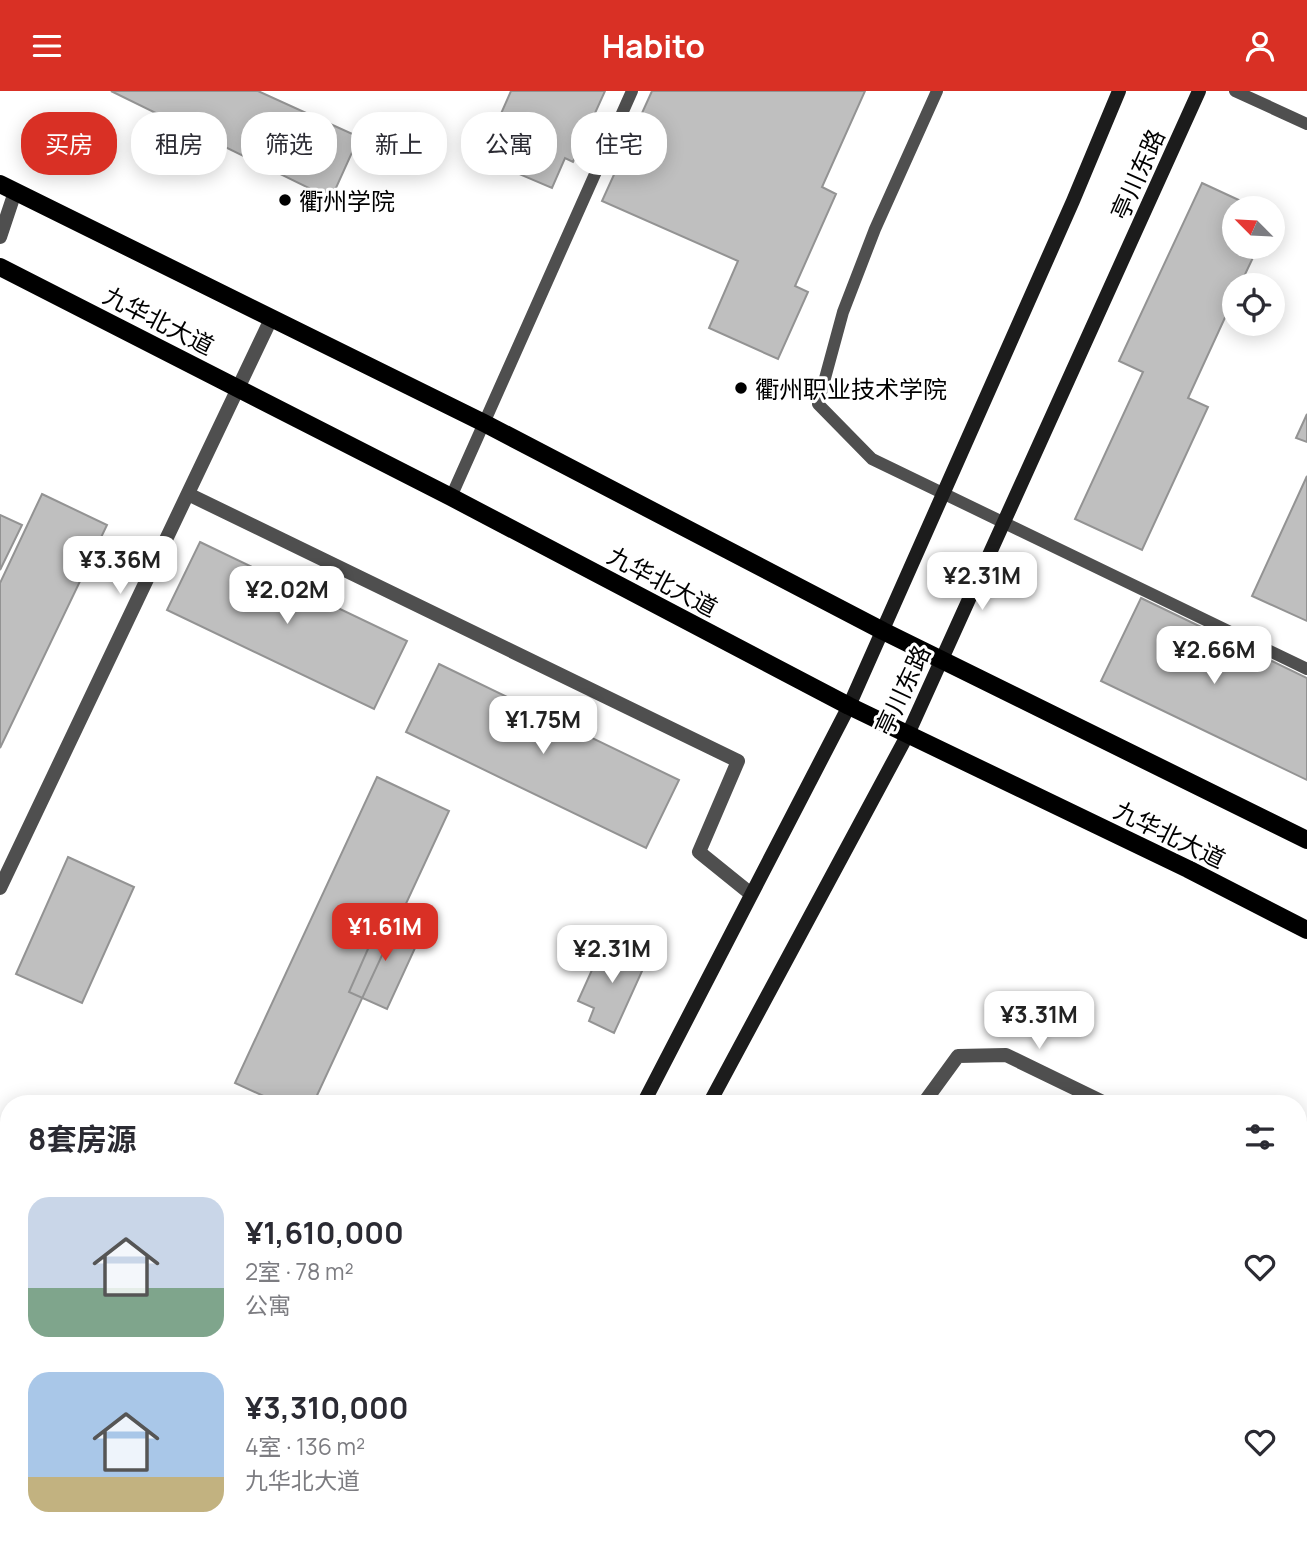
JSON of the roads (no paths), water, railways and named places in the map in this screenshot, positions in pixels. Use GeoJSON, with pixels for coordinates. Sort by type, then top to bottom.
{"type":"FeatureCollection","features":[{"type":"Feature","properties":{"kind":"main road","name":"亭川东路"},"geometry":{"type":"LineString","coordinates":[[648,1095],[849,706],[1119,91]]}},
{"type":"Feature","properties":{"kind":"main road","name":"亭川东路"},"geometry":{"type":"LineString","coordinates":[[714,1095],[908,734],[1199,91]]}},
{"type":"Feature","properties":{"kind":"main road","name":"九华北大道"},"geometry":{"type":"LineString","coordinates":[[7,188],[484,423],[883,631],[1307,840]]}},
{"type":"Feature","properties":{"kind":"main road","name":"九华北大道"},"geometry":{"type":"LineString","coordinates":[[0,267],[849,706],[1307,930]]}},
{"type":"Feature","properties":{"kind":"street"},"geometry":{"type":"LineString","coordinates":[[0,237],[7,188]]}},
{"type":"Feature","properties":{"kind":"street"},"geometry":{"type":"LineString","coordinates":[[0,888],[271,319]]}},
{"type":"Feature","properties":{"kind":"street"},"geometry":{"type":"LineString","coordinates":[[188,494],[738,761],[699,852],[751,894]]}},
{"type":"Feature","properties":{"kind":"street"},"geometry":{"type":"LineString","coordinates":[[930,1095],[958,1056],[1006,1055],[1088,1095]]}},
{"type":"Feature","properties":{"kind":"lane"},"geometry":{"type":"LineString","coordinates":[[451,498],[632,91]]}},
{"type":"Feature","properties":{"kind":"lane"},"geometry":{"type":"LineString","coordinates":[[937,91],[875,229],[843,312],[818,404],[872,459],[1307,669]]}},
{"type":"Feature","properties":{"kind":"lane"},"geometry":{"type":"LineString","coordinates":[[1235,91],[1307,124]]}},
{"type":"Feature","properties":{"kind":"place","name":"衢州学院"},"geometry":{"type":"Point","coordinates":[285,200]}},
{"type":"Feature","properties":{"kind":"place","name":"衢州职业技术学院"},"geometry":{"type":"Point","coordinates":[741,388]}}]}
